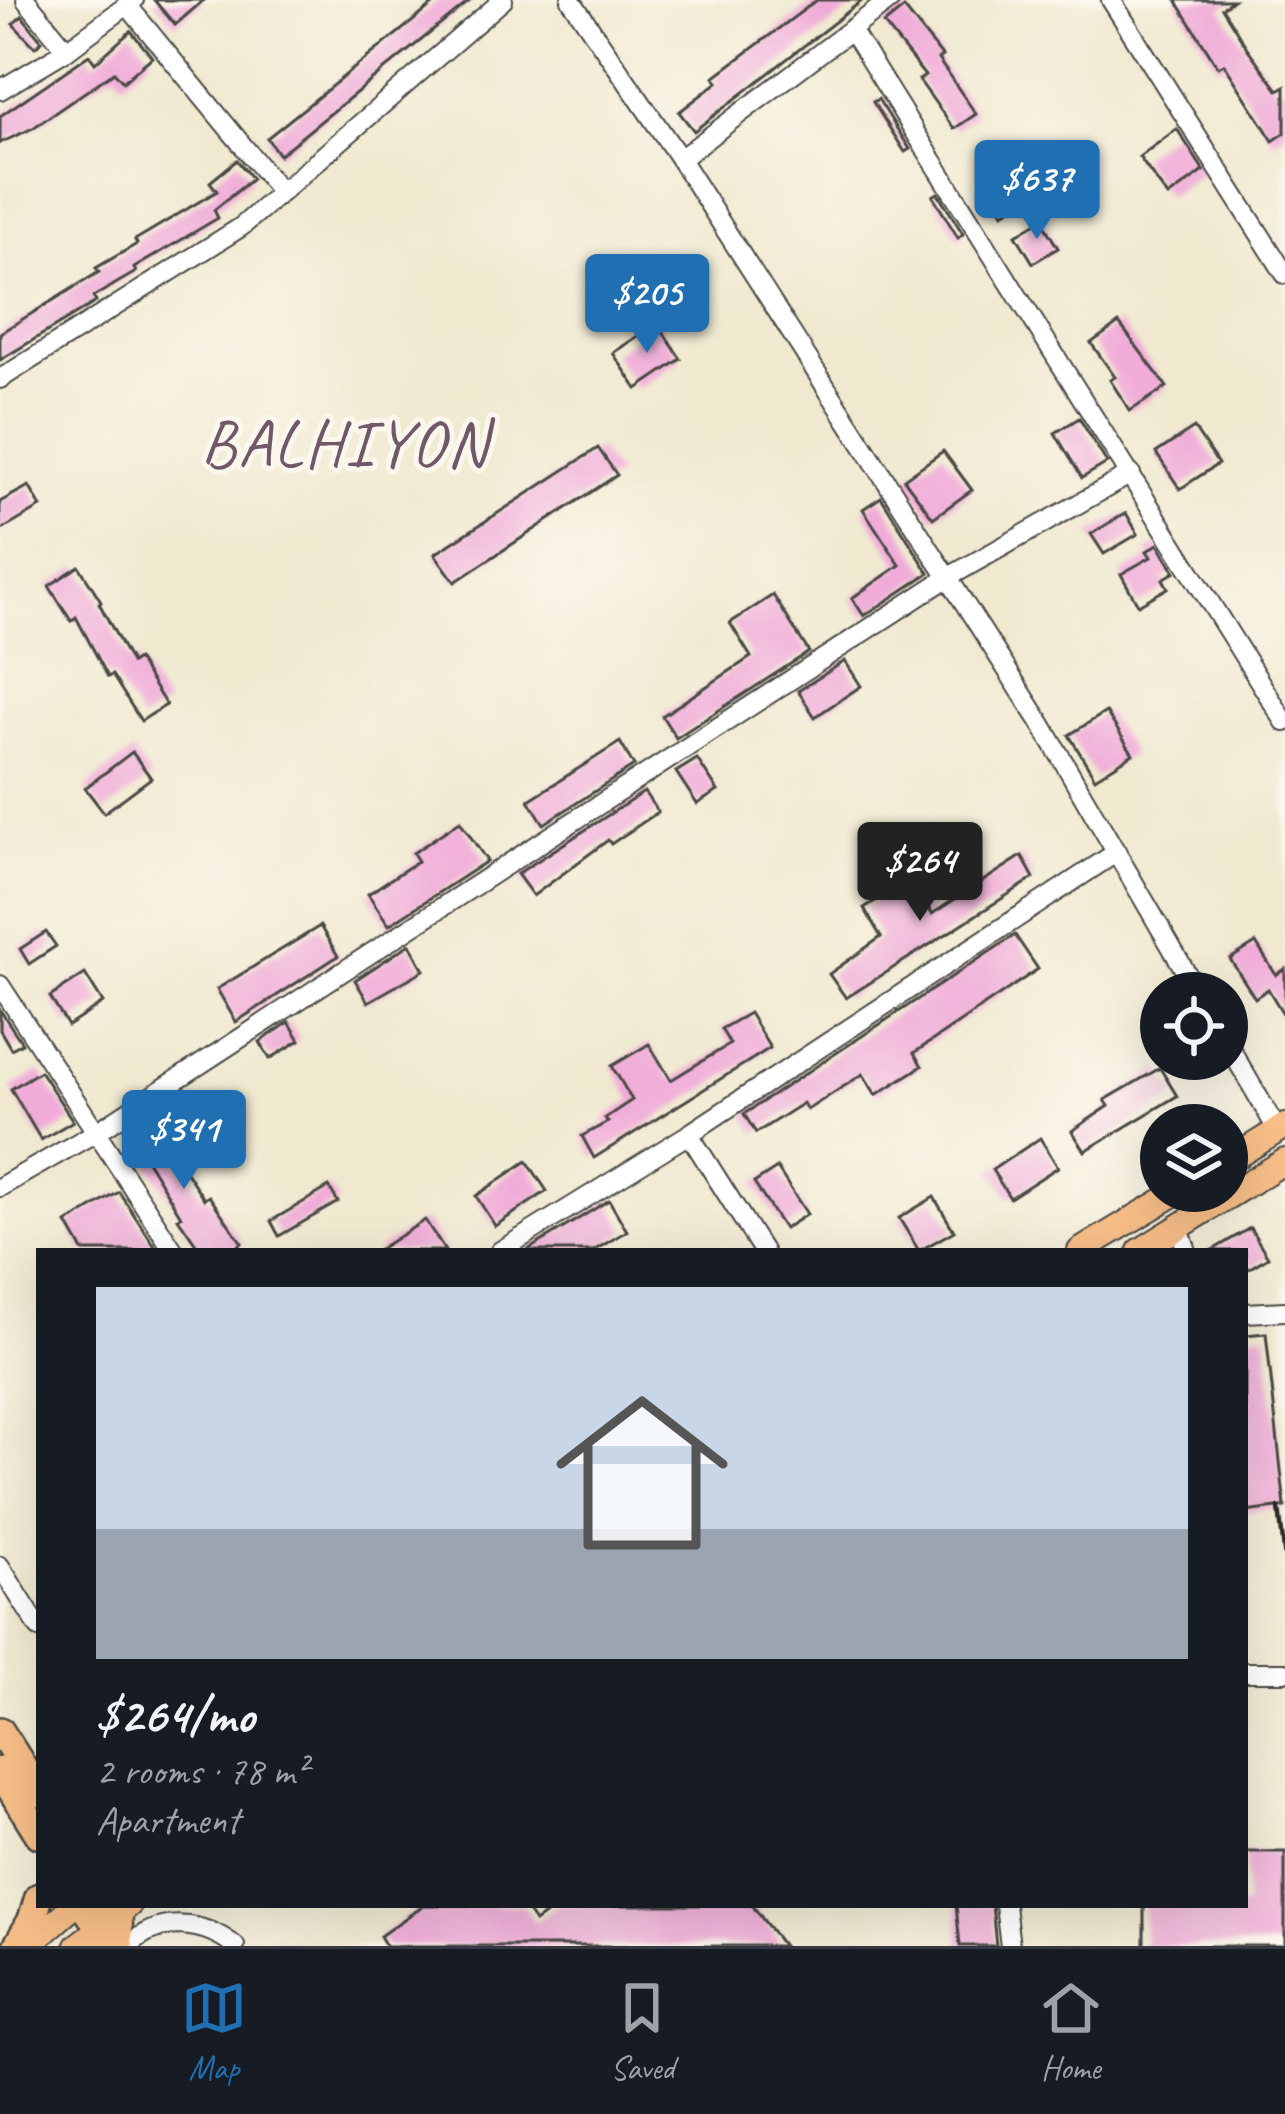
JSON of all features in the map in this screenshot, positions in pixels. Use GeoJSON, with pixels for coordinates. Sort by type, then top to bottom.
{"type":"FeatureCollection","features":[{"type":"Feature","properties":{"kind":"highway"},"geometry":{"type":"LineString","coordinates":[[0,1731],[36,1788]]}},
{"type":"Feature","properties":{"kind":"highway"},"geometry":{"type":"LineString","coordinates":[[0,1771],[36,1833]]}},
{"type":"Feature","properties":{"kind":"highway"},"geometry":{"type":"LineString","coordinates":[[17,1946],[36,1907]]}},
{"type":"Feature","properties":{"kind":"main road"},"geometry":{"type":"LineString","coordinates":[[1248,1149],[1281,1129]]}},
{"type":"Feature","properties":{"kind":"main road"},"geometry":{"type":"LineString","coordinates":[[1150,1248],[1182,1239],[1285,1161]]}},
{"type":"Feature","properties":{"kind":"main road"},"geometry":{"type":"LineString","coordinates":[[1086,1248],[1145,1212]]}},
{"type":"Feature","properties":{"kind":"main road"},"geometry":{"type":"LineString","coordinates":[[28,1946],[72,1908]]}},
{"type":"Feature","properties":{"kind":"street"},"geometry":{"type":"LineString","coordinates":[[26,0],[67,50]]}},
{"type":"Feature","properties":{"kind":"street"},"geometry":{"type":"LineString","coordinates":[[0,379],[242,227],[503,0]]}},
{"type":"Feature","properties":{"kind":"street"},"geometry":{"type":"LineString","coordinates":[[571,0],[680,159],[1041,723],[1186,972]]}},
{"type":"Feature","properties":{"kind":"street"},"geometry":{"type":"LineString","coordinates":[[680,159],[890,0]]}},
{"type":"Feature","properties":{"kind":"street"},"geometry":{"type":"LineString","coordinates":[[1112,0],[1285,274]]}},
{"type":"Feature","properties":{"kind":"street"},"geometry":{"type":"LineString","coordinates":[[0,90],[67,50],[131,3],[280,191]]}},
{"type":"Feature","properties":{"kind":"street"},"geometry":{"type":"LineString","coordinates":[[851,30],[1285,722]]}},
{"type":"Feature","properties":{"kind":"street"},"geometry":{"type":"LineString","coordinates":[[0,1187],[98,1131],[947,578],[1131,474]]}},
{"type":"Feature","properties":{"kind":"street"},"geometry":{"type":"LineString","coordinates":[[505,1248],[1117,852]]}},
{"type":"Feature","properties":{"kind":"street"},"geometry":{"type":"LineString","coordinates":[[0,985],[172,1248]]}},
{"type":"Feature","properties":{"kind":"street"},"geometry":{"type":"LineString","coordinates":[[1248,1076],[1281,1129]]}},
{"type":"Feature","properties":{"kind":"street"},"geometry":{"type":"LineString","coordinates":[[689,1133],[761,1248]]}},
{"type":"Feature","properties":{"kind":"street"},"geometry":{"type":"LineString","coordinates":[[1248,1313],[1285,1311]]}},
{"type":"Feature","properties":{"kind":"street"},"geometry":{"type":"LineString","coordinates":[[0,1565],[36,1623]]}},
{"type":"Feature","properties":{"kind":"street"},"geometry":{"type":"LineString","coordinates":[[1248,1672],[1285,1672]]}},
{"type":"Feature","properties":{"kind":"street"},"geometry":{"type":"LineString","coordinates":[[1005,1908],[1010,1946]]}},
{"type":"Feature","properties":{"kind":"street"},"geometry":{"type":"LineString","coordinates":[[129,1946],[147,1929],[181,1924],[235,1946]]}},
{"type":"Feature","properties":{"kind":"building"},"geometry":{"type":"Polygon","coordinates":[[[154,0],[204,0],[175,25],[154,0]]]}},
{"type":"Feature","properties":{"kind":"building"},"geometry":{"type":"Polygon","coordinates":[[[439,0],[471,0],[279,155],[267,138],[439,0]]]}},
{"type":"Feature","properties":{"kind":"building"},"geometry":{"type":"Polygon","coordinates":[[[817,0],[863,0],[694,131],[679,112],[718,82],[714,77],[817,0]]]}},
{"type":"Feature","properties":{"kind":"building"},"geometry":{"type":"Polygon","coordinates":[[[1176,0],[1233,0],[1222,8],[1278,90],[1285,86],[1285,133],[1273,141],[1176,0]]]}},
{"type":"Feature","properties":{"kind":"building"},"geometry":{"type":"Polygon","coordinates":[[[904,8],[942,56],[938,59],[976,114],[954,129],[919,80],[925,76],[884,24],[904,8]]]}},
{"type":"Feature","properties":{"kind":"building"},"geometry":{"type":"Polygon","coordinates":[[[22,16],[42,41],[35,47],[13,24],[22,16]]]}},
{"type":"Feature","properties":{"kind":"building"},"geometry":{"type":"Polygon","coordinates":[[[131,31],[152,57],[123,82],[114,72],[33,128],[0,143],[0,116],[89,55],[95,63],[131,31]]]}},
{"type":"Feature","properties":{"kind":"building"},"geometry":{"type":"Polygon","coordinates":[[[878,99],[910,149],[905,152],[873,102],[878,99]]]}},
{"type":"Feature","properties":{"kind":"building"},"geometry":{"type":"Polygon","coordinates":[[[1177,129],[1204,171],[1168,197],[1139,157],[1177,129]]]}},
{"type":"Feature","properties":{"kind":"building"},"geometry":{"type":"Polygon","coordinates":[[[1005,159],[1027,200],[1003,213],[981,172],[1005,159]]]}},
{"type":"Feature","properties":{"kind":"building"},"geometry":{"type":"Polygon","coordinates":[[[237,160],[252,179],[214,210],[218,218],[134,268],[136,272],[93,297],[96,302],[0,360],[0,333],[99,272],[96,268],[137,244],[135,240],[217,191],[210,182],[237,160]]]}},
{"type":"Feature","properties":{"kind":"building"},"geometry":{"type":"Polygon","coordinates":[[[938,193],[963,234],[958,238],[933,196],[938,193]]]}},
{"type":"Feature","properties":{"kind":"building"},"geometry":{"type":"Polygon","coordinates":[[[1041,220],[1058,248],[1033,263],[1016,235],[1041,220]]]}},
{"type":"Feature","properties":{"kind":"building"},"geometry":{"type":"Polygon","coordinates":[[[657,323],[681,359],[637,389],[613,353],[657,323]]]}},
{"type":"Feature","properties":{"kind":"building"},"geometry":{"type":"Polygon","coordinates":[[[1119,323],[1167,387],[1130,411],[1110,380],[1115,377],[1091,343],[1119,323]]]}},
{"type":"Feature","properties":{"kind":"building"},"geometry":{"type":"Polygon","coordinates":[[[1079,418],[1107,463],[1082,478],[1055,433],[1079,418]]]}},
{"type":"Feature","properties":{"kind":"building"},"geometry":{"type":"Polygon","coordinates":[[[1194,428],[1218,464],[1180,489],[1156,453],[1194,428]]]}},
{"type":"Feature","properties":{"kind":"building"},"geometry":{"type":"Polygon","coordinates":[[[598,448],[617,475],[455,582],[435,554],[598,448]]]}},
{"type":"Feature","properties":{"kind":"building"},"geometry":{"type":"Polygon","coordinates":[[[943,451],[972,490],[933,518],[904,479],[943,451]]]}},
{"type":"Feature","properties":{"kind":"building"},"geometry":{"type":"Polygon","coordinates":[[[29,486],[41,507],[0,531],[0,502],[29,486]]]}},
{"type":"Feature","properties":{"kind":"building"},"geometry":{"type":"Polygon","coordinates":[[[881,497],[929,573],[864,616],[852,598],[900,565],[863,509],[881,497]]]}},
{"type":"Feature","properties":{"kind":"building"},"geometry":{"type":"Polygon","coordinates":[[[1126,513],[1138,534],[1104,554],[1091,534],[1126,513]]]}},
{"type":"Feature","properties":{"kind":"building"},"geometry":{"type":"Polygon","coordinates":[[[1158,544],[1175,572],[1163,579],[1168,588],[1138,605],[1121,574],[1151,557],[1147,551],[1158,544]]]}},
{"type":"Feature","properties":{"kind":"building"},"geometry":{"type":"Polygon","coordinates":[[[79,566],[131,663],[137,659],[166,705],[141,721],[112,675],[108,677],[76,617],[71,621],[49,586],[79,566]]]}},
{"type":"Feature","properties":{"kind":"building"},"geometry":{"type":"Polygon","coordinates":[[[773,595],[809,652],[676,738],[662,716],[751,657],[730,623],[773,595]]]}},
{"type":"Feature","properties":{"kind":"building"},"geometry":{"type":"Polygon","coordinates":[[[845,661],[861,686],[815,717],[798,691],[845,661]]]}},
{"type":"Feature","properties":{"kind":"building"},"geometry":{"type":"Polygon","coordinates":[[[1106,712],[1133,754],[1095,778],[1069,735],[1106,712]]]}},
{"type":"Feature","properties":{"kind":"building"},"geometry":{"type":"Polygon","coordinates":[[[620,742],[634,766],[544,824],[529,800],[620,742]]]}},
{"type":"Feature","properties":{"kind":"building"},"geometry":{"type":"Polygon","coordinates":[[[132,752],[151,778],[104,813],[85,788],[132,752]]]}},
{"type":"Feature","properties":{"kind":"building"},"geometry":{"type":"Polygon","coordinates":[[[697,759],[718,791],[697,804],[676,772],[697,759]]]}},
{"type":"Feature","properties":{"kind":"building"},"geometry":{"type":"Polygon","coordinates":[[[644,792],[658,812],[611,844],[608,840],[533,896],[517,874],[644,792]]]}},
{"type":"Feature","properties":{"kind":"building"},"geometry":{"type":"Polygon","coordinates":[[[460,821],[487,861],[389,925],[368,894],[418,861],[413,853],[460,821]]]}},
{"type":"Feature","properties":{"kind":"building"},"geometry":{"type":"Polygon","coordinates":[[[1022,856],[1034,878],[846,998],[829,974],[881,937],[864,908],[911,879],[932,914],[1022,856]]]}},
{"type":"Feature","properties":{"kind":"building"},"geometry":{"type":"Polygon","coordinates":[[[320,926],[338,956],[236,1022],[217,989],[320,926]]]}},
{"type":"Feature","properties":{"kind":"building"},"geometry":{"type":"Polygon","coordinates":[[[46,932],[56,946],[29,964],[20,949],[46,932]]]}},
{"type":"Feature","properties":{"kind":"building"},"geometry":{"type":"Polygon","coordinates":[[[1015,935],[1038,969],[914,1053],[922,1066],[876,1095],[863,1074],[807,1110],[803,1103],[756,1133],[744,1114],[1015,935]]]}},
{"type":"Feature","properties":{"kind":"building"},"geometry":{"type":"Polygon","coordinates":[[[1256,943],[1276,975],[1285,969],[1285,1017],[1268,989],[1255,998],[1248,987],[1248,972],[1238,972],[1230,959],[1256,943]]]}},
{"type":"Feature","properties":{"kind":"building"},"geometry":{"type":"Polygon","coordinates":[[[410,944],[424,970],[368,1002],[355,980],[410,944]]]}},
{"type":"Feature","properties":{"kind":"building"},"geometry":{"type":"Polygon","coordinates":[[[85,974],[103,1003],[68,1026],[50,997],[85,974]]]}},
{"type":"Feature","properties":{"kind":"building"},"geometry":{"type":"Polygon","coordinates":[[[0,1010],[22,1043],[11,1049],[0,1030],[0,1010]]]}},
{"type":"Feature","properties":{"kind":"building"},"geometry":{"type":"Polygon","coordinates":[[[749,1013],[770,1048],[594,1158],[582,1136],[608,1122],[605,1118],[632,1100],[612,1066],[649,1044],[671,1080],[730,1044],[721,1029],[749,1013]]]}},
{"type":"Feature","properties":{"kind":"building"},"geometry":{"type":"Polygon","coordinates":[[[289,1022],[300,1040],[270,1059],[260,1042],[289,1022]]]}},
{"type":"Feature","properties":{"kind":"building"},"geometry":{"type":"Polygon","coordinates":[[[40,1071],[73,1121],[41,1140],[11,1089],[40,1071]]]}},
{"type":"Feature","properties":{"kind":"building"},"geometry":{"type":"Polygon","coordinates":[[[1140,1080],[1167,1080],[1177,1096],[1164,1104],[1140,1104],[1140,1118],[1085,1151],[1072,1131],[1109,1106],[1105,1100],[1140,1080]]]}},
{"type":"Feature","properties":{"kind":"building"},"geometry":{"type":"Polygon","coordinates":[[[148,1115],[204,1199],[209,1196],[242,1243],[235,1248],[199,1248],[127,1128],[148,1115]]]}},
{"type":"Feature","properties":{"kind":"building"},"geometry":{"type":"Polygon","coordinates":[[[1040,1138],[1058,1167],[1010,1198],[992,1170],[1040,1138]]]}},
{"type":"Feature","properties":{"kind":"building"},"geometry":{"type":"Polygon","coordinates":[[[527,1161],[547,1191],[495,1226],[476,1196],[527,1161]]]}},
{"type":"Feature","properties":{"kind":"building"},"geometry":{"type":"Polygon","coordinates":[[[777,1168],[807,1214],[784,1229],[754,1183],[777,1168]]]}},
{"type":"Feature","properties":{"kind":"building"},"geometry":{"type":"Polygon","coordinates":[[[329,1187],[338,1202],[279,1236],[271,1221],[329,1187]]]}},
{"type":"Feature","properties":{"kind":"building"},"geometry":{"type":"Polygon","coordinates":[[[119,1192],[156,1248],[81,1248],[67,1223],[119,1192]]]}},
{"type":"Feature","properties":{"kind":"building"},"geometry":{"type":"Polygon","coordinates":[[[934,1197],[954,1231],[917,1248],[899,1218],[934,1197]]]}},
{"type":"Feature","properties":{"kind":"building"},"geometry":{"type":"Polygon","coordinates":[[[609,1200],[627,1231],[598,1248],[531,1248],[609,1200]]]}},
{"type":"Feature","properties":{"kind":"building"},"geometry":{"type":"Polygon","coordinates":[[[425,1220],[443,1248],[381,1248],[425,1220]]]}},
{"type":"Feature","properties":{"kind":"building"},"geometry":{"type":"Polygon","coordinates":[[[1250,1228],[1268,1257],[1248,1269],[1248,1248],[1216,1248],[1250,1228]]]}},
{"type":"Feature","properties":{"kind":"building"},"geometry":{"type":"Polygon","coordinates":[[[1266,1333],[1285,1507],[1248,1512],[1248,1335],[1266,1333]]]}},
{"type":"Feature","properties":{"kind":"building"},"geometry":{"type":"Polygon","coordinates":[[[1248,1852],[1285,1852],[1285,1946],[1144,1946],[1144,1908],[1248,1908],[1248,1852]]]}},
{"type":"Feature","properties":{"kind":"building"},"geometry":{"type":"Polygon","coordinates":[[[420,1908],[525,1908],[535,1922],[554,1908],[754,1908],[783,1946],[386,1946],[380,1936],[420,1908]]]}},
{"type":"Feature","properties":{"kind":"building"},"geometry":{"type":"Polygon","coordinates":[[[956,1908],[992,1908],[996,1946],[960,1946],[956,1908]]]}},
{"type":"Feature","properties":{"kind":"railway"},"geometry":{"type":"LineString","coordinates":[[1279,1508],[1285,1560]]}},
{"type":"Feature","properties":{"kind":"district","name":"BALHIYON"},"geometry":{"type":"Point","coordinates":[345,443]}}]}
